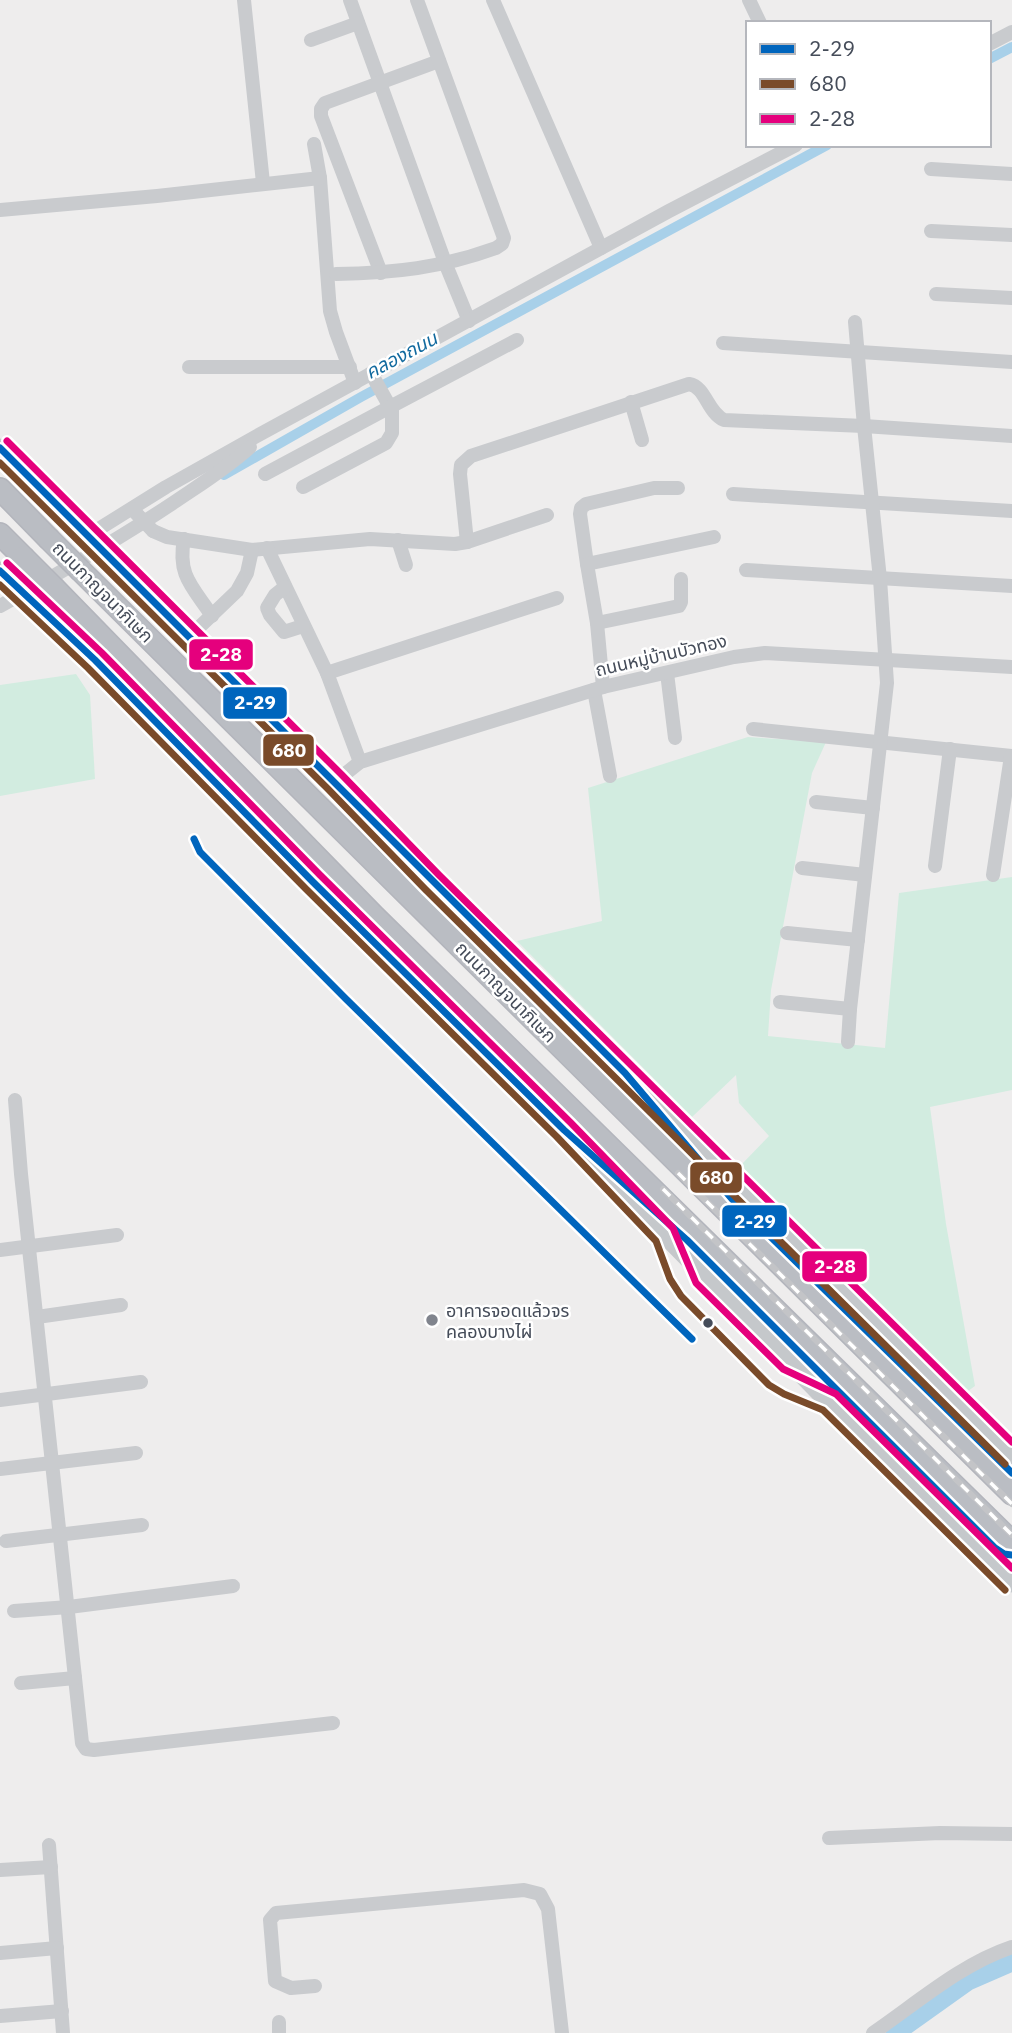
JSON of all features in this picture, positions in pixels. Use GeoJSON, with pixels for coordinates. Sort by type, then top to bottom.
{"type":"FeatureCollection","features":[{"type":"Feature","properties":{"kind":"highway","name":"ถนนกาญจนาภิเษก"},"geometry":{"type":"LineString","coordinates":[[0,489],[1012,1494]]}},
{"type":"Feature","properties":{"kind":"highway","name":"ถนนกาญจนาภิเษก"},"geometry":{"type":"LineString","coordinates":[[0,534],[374,916],[1012,1542]]}},
{"type":"Feature","properties":{"kind":"highway"},"geometry":{"type":"LineString","coordinates":[[374,916],[460,1026]]}},
{"type":"Feature","properties":{"kind":"main road"},"geometry":{"type":"LineString","coordinates":[[0,448],[432,882],[1012,1457]]}},
{"type":"Feature","properties":{"kind":"main road"},"geometry":{"type":"LineString","coordinates":[[3,579],[31,599],[95,660],[313,882],[564,1130],[834,1407],[1012,1583]]}},
{"type":"Feature","properties":{"kind":"main road"},"geometry":{"type":"LineString","coordinates":[[625,1073],[732,1199],[1012,1474]]}},
{"type":"Feature","properties":{"kind":"main road"},"geometry":{"type":"LineString","coordinates":[[564,1130],[687,1240],[995,1548],[1004,1554],[1012,1555]]}},
{"type":"Feature","properties":{"kind":"street"},"geometry":{"type":"LineString","coordinates":[[244,0],[263,183]]}},
{"type":"Feature","properties":{"kind":"street"},"geometry":{"type":"LineString","coordinates":[[350,0],[446,265],[469,321]]}},
{"type":"Feature","properties":{"kind":"street"},"geometry":{"type":"LineString","coordinates":[[336,274],[381,274],[446,265],[496,248],[502,244],[504,238],[417,0]]}},
{"type":"Feature","properties":{"kind":"street"},"geometry":{"type":"LineString","coordinates":[[494,0],[601,248]]}},
{"type":"Feature","properties":{"kind":"street"},"geometry":{"type":"LineString","coordinates":[[748,0],[759,21]]}},
{"type":"Feature","properties":{"kind":"street"},"geometry":{"type":"LineString","coordinates":[[310,40],[358,23]]}},
{"type":"Feature","properties":{"kind":"street"},"geometry":{"type":"LineString","coordinates":[[991,43],[1012,32]]}},
{"type":"Feature","properties":{"kind":"street"},"geometry":{"type":"LineString","coordinates":[[381,274],[321,116],[321,109],[325,103],[439,61]]}},
{"type":"Feature","properties":{"kind":"street"},"geometry":{"type":"LineString","coordinates":[[314,144],[320,178],[330,311],[335,332],[355,383]]}},
{"type":"Feature","properties":{"kind":"street"},"geometry":{"type":"LineString","coordinates":[[89,536],[166,487],[270,429],[355,383],[374,378],[469,321],[601,248],[792,147]]}},
{"type":"Feature","properties":{"kind":"street"},"geometry":{"type":"LineString","coordinates":[[931,169],[1012,174]]}},
{"type":"Feature","properties":{"kind":"street"},"geometry":{"type":"LineString","coordinates":[[0,210],[320,178]]}},
{"type":"Feature","properties":{"kind":"street"},"geometry":{"type":"LineString","coordinates":[[931,231],[1012,235]]}},
{"type":"Feature","properties":{"kind":"street"},"geometry":{"type":"LineString","coordinates":[[936,294],[1012,298]]}},
{"type":"Feature","properties":{"kind":"street"},"geometry":{"type":"LineString","coordinates":[[848,1042],[887,683],[880,579],[863,426],[855,322]]}},
{"type":"Feature","properties":{"kind":"street"},"geometry":{"type":"LineString","coordinates":[[265,474],[517,341]]}},
{"type":"Feature","properties":{"kind":"street"},"geometry":{"type":"LineString","coordinates":[[723,343],[1012,362]]}},
{"type":"Feature","properties":{"kind":"street"},"geometry":{"type":"LineString","coordinates":[[188,367],[350,367]]}},
{"type":"Feature","properties":{"kind":"street"},"geometry":{"type":"LineString","coordinates":[[303,487],[386,443],[392,433],[390,406],[374,378]]}},
{"type":"Feature","properties":{"kind":"street"},"geometry":{"type":"LineString","coordinates":[[467,542],[460,474],[464,461],[471,456],[693,384],[715,414],[724,420],[1012,436]]}},
{"type":"Feature","properties":{"kind":"street"},"geometry":{"type":"LineString","coordinates":[[631,402],[642,440]]}},
{"type":"Feature","properties":{"kind":"street"},"geometry":{"type":"LineString","coordinates":[[0,606],[152,516],[234,461],[270,429]]}},
{"type":"Feature","properties":{"kind":"street"},"geometry":{"type":"LineString","coordinates":[[610,776],[599,689],[597,623],[581,508],[586,504],[654,488],[678,488]]}},
{"type":"Feature","properties":{"kind":"street"},"geometry":{"type":"LineString","coordinates":[[733,494],[1012,511]]}},
{"type":"Feature","properties":{"kind":"street"},"geometry":{"type":"LineString","coordinates":[[132,509],[160,535],[260,549],[370,539],[455,544],[547,515]]}},
{"type":"Feature","properties":{"kind":"street"},"geometry":{"type":"LineString","coordinates":[[587,564],[714,537]]}},
{"type":"Feature","properties":{"kind":"street"},"geometry":{"type":"LineString","coordinates":[[184,539],[181,558],[183,568],[212,616]]}},
{"type":"Feature","properties":{"kind":"street"},"geometry":{"type":"LineString","coordinates":[[398,540],[406,565]]}},
{"type":"Feature","properties":{"kind":"street"},"geometry":{"type":"LineString","coordinates":[[260,549],[285,587],[327,673],[360,762]]}},
{"type":"Feature","properties":{"kind":"street"},"geometry":{"type":"LineString","coordinates":[[190,636],[228,601],[244,582],[260,549]]}},
{"type":"Feature","properties":{"kind":"street"},"geometry":{"type":"LineString","coordinates":[[746,570],[1012,586]]}},
{"type":"Feature","properties":{"kind":"street"},"geometry":{"type":"LineString","coordinates":[[597,623],[679,606],[681,579]]}},
{"type":"Feature","properties":{"kind":"street"},"geometry":{"type":"LineString","coordinates":[[285,587],[269,602],[267,608],[270,615],[284,632],[303,626]]}},
{"type":"Feature","properties":{"kind":"street"},"geometry":{"type":"LineString","coordinates":[[327,673],[557,598]]}},
{"type":"Feature","properties":{"kind":"street","name":"ถนนหมู่บ้านบัวทอง"},"geometry":{"type":"LineString","coordinates":[[335,782],[360,762],[599,689],[754,654],[1012,667]]}},
{"type":"Feature","properties":{"kind":"street"},"geometry":{"type":"LineString","coordinates":[[667,673],[675,738]]}},
{"type":"Feature","properties":{"kind":"street"},"geometry":{"type":"LineString","coordinates":[[753,729],[1012,756],[993,875]]}},
{"type":"Feature","properties":{"kind":"street"},"geometry":{"type":"LineString","coordinates":[[935,866],[950,749]]}},
{"type":"Feature","properties":{"kind":"street"},"geometry":{"type":"LineString","coordinates":[[816,802],[873,808]]}},
{"type":"Feature","properties":{"kind":"street"},"geometry":{"type":"LineString","coordinates":[[802,868],[865,875]]}},
{"type":"Feature","properties":{"kind":"street"},"geometry":{"type":"LineString","coordinates":[[788,933],[858,940]]}},
{"type":"Feature","properties":{"kind":"street"},"geometry":{"type":"LineString","coordinates":[[780,1002],[850,1009]]}},
{"type":"Feature","properties":{"kind":"street"},"geometry":{"type":"LineString","coordinates":[[15,1100],[82,1743],[86,1749],[94,1750],[333,1723]]}},
{"type":"Feature","properties":{"kind":"street"},"geometry":{"type":"LineString","coordinates":[[0,1250],[117,1235]]}},
{"type":"Feature","properties":{"kind":"street"},"geometry":{"type":"LineString","coordinates":[[37,1317],[121,1305]]}},
{"type":"Feature","properties":{"kind":"street"},"geometry":{"type":"LineString","coordinates":[[0,1400],[141,1382]]}},
{"type":"Feature","properties":{"kind":"street"},"geometry":{"type":"LineString","coordinates":[[0,1469],[136,1453]]}},
{"type":"Feature","properties":{"kind":"street"},"geometry":{"type":"LineString","coordinates":[[6,1541],[142,1525]]}},
{"type":"Feature","properties":{"kind":"street"},"geometry":{"type":"LineString","coordinates":[[14,1611],[69,1607],[233,1586]]}},
{"type":"Feature","properties":{"kind":"street"},"geometry":{"type":"LineString","coordinates":[[21,1683],[75,1678]]}},
{"type":"Feature","properties":{"kind":"street"},"geometry":{"type":"LineString","coordinates":[[829,1838],[940,1833],[1012,1834]]}},
{"type":"Feature","properties":{"kind":"street"},"geometry":{"type":"LineString","coordinates":[[49,1845],[63,2033]]}},
{"type":"Feature","properties":{"kind":"street"},"geometry":{"type":"LineString","coordinates":[[0,1870],[51,1867]]}},
{"type":"Feature","properties":{"kind":"street"},"geometry":{"type":"LineString","coordinates":[[315,1986],[290,1988],[275,1981],[270,1920],[276,1913],[524,1890],[540,1894],[548,1909],[562,2033]]}},
{"type":"Feature","properties":{"kind":"street"},"geometry":{"type":"LineString","coordinates":[[873,2033],[959,1974],[994,1953],[1012,1947]]}},
{"type":"Feature","properties":{"kind":"street"},"geometry":{"type":"LineString","coordinates":[[0,1953],[57,1948]]}},
{"type":"Feature","properties":{"kind":"street"},"geometry":{"type":"LineString","coordinates":[[0,2016],[62,2011]]}},
{"type":"Feature","properties":{"kind":"green space"},"geometry":{"type":"Polygon","coordinates":[[[76,674],[90,695],[95,779],[0,796],[0,685],[76,674]]]}},
{"type":"Feature","properties":{"kind":"green space"},"geometry":{"type":"Polygon","coordinates":[[[748,737],[826,742],[812,773],[771,990],[768,1036],[885,1048],[899,893],[1012,877],[1012,1090],[930,1107],[946,1224],[975,1386],[968,1391],[740,1166],[769,1136],[739,1103],[736,1075],[692,1117],[517,941],[602,921],[588,788],[748,737]]]}},
{"type":"Feature","properties":{"kind":"waterway","name":"คลองถนน"},"geometry":{"type":"LineString","coordinates":[[991,58],[1012,47]]}},
{"type":"Feature","properties":{"kind":"waterway","name":"คลองถนน"},"geometry":{"type":"LineString","coordinates":[[224,475],[361,397],[823,147]]}},
{"type":"Feature","properties":{"kind":"waterway"},"geometry":{"type":"LineString","coordinates":[[895,2033],[968,1981],[1012,1962]]}},
{"type":"Feature","properties":{"kind":"railway"},"geometry":{"type":"LineString","coordinates":[[678,1173],[1012,1504]]}},
{"type":"Feature","properties":{"kind":"railway"},"geometry":{"type":"LineString","coordinates":[[663,1189],[1012,1535]]}},
{"type":"Feature","properties":{"kind":"transit line","name":"2-28"},"geometry":{"type":"LineString","coordinates":[[7,441],[439,875],[1012,1442]]}},
{"type":"Feature","properties":{"kind":"transit line","name":"2-29"},"geometry":{"type":"LineString","coordinates":[[0,448],[625,1073],[732,1199],[1012,1473]]}},
{"type":"Feature","properties":{"kind":"transit line","name":"680"},"geometry":{"type":"LineString","coordinates":[[0,463],[1005,1464]]}},
{"type":"Feature","properties":{"kind":"transit line","name":"2-28"},"geometry":{"type":"LineString","coordinates":[[7,563],[102,653],[673,1228],[696,1283],[783,1369],[836,1394],[1012,1568]]}},
{"type":"Feature","properties":{"kind":"transit line","name":"2-29"},"geometry":{"type":"LineString","coordinates":[[0,571],[95,660],[313,882],[564,1130],[687,1240],[995,1548],[1004,1554],[1012,1555]]}},
{"type":"Feature","properties":{"kind":"transit line","name":"680"},"geometry":{"type":"LineString","coordinates":[[0,585],[88,668],[306,889],[557,1137],[656,1241],[670,1279],[681,1296],[769,1385],[823,1410],[1005,1590]]}},
{"type":"Feature","properties":{"kind":"transit line","name":"2-29"},"geometry":{"type":"LineString","coordinates":[[194,839],[200,852],[346,999],[692,1339]]}},
{"type":"Feature","properties":{"kind":"place","name":"อาคารจอดแล้วจร คลองบางไผ่"},"geometry":{"type":"Point","coordinates":[432,1320]}}]}
